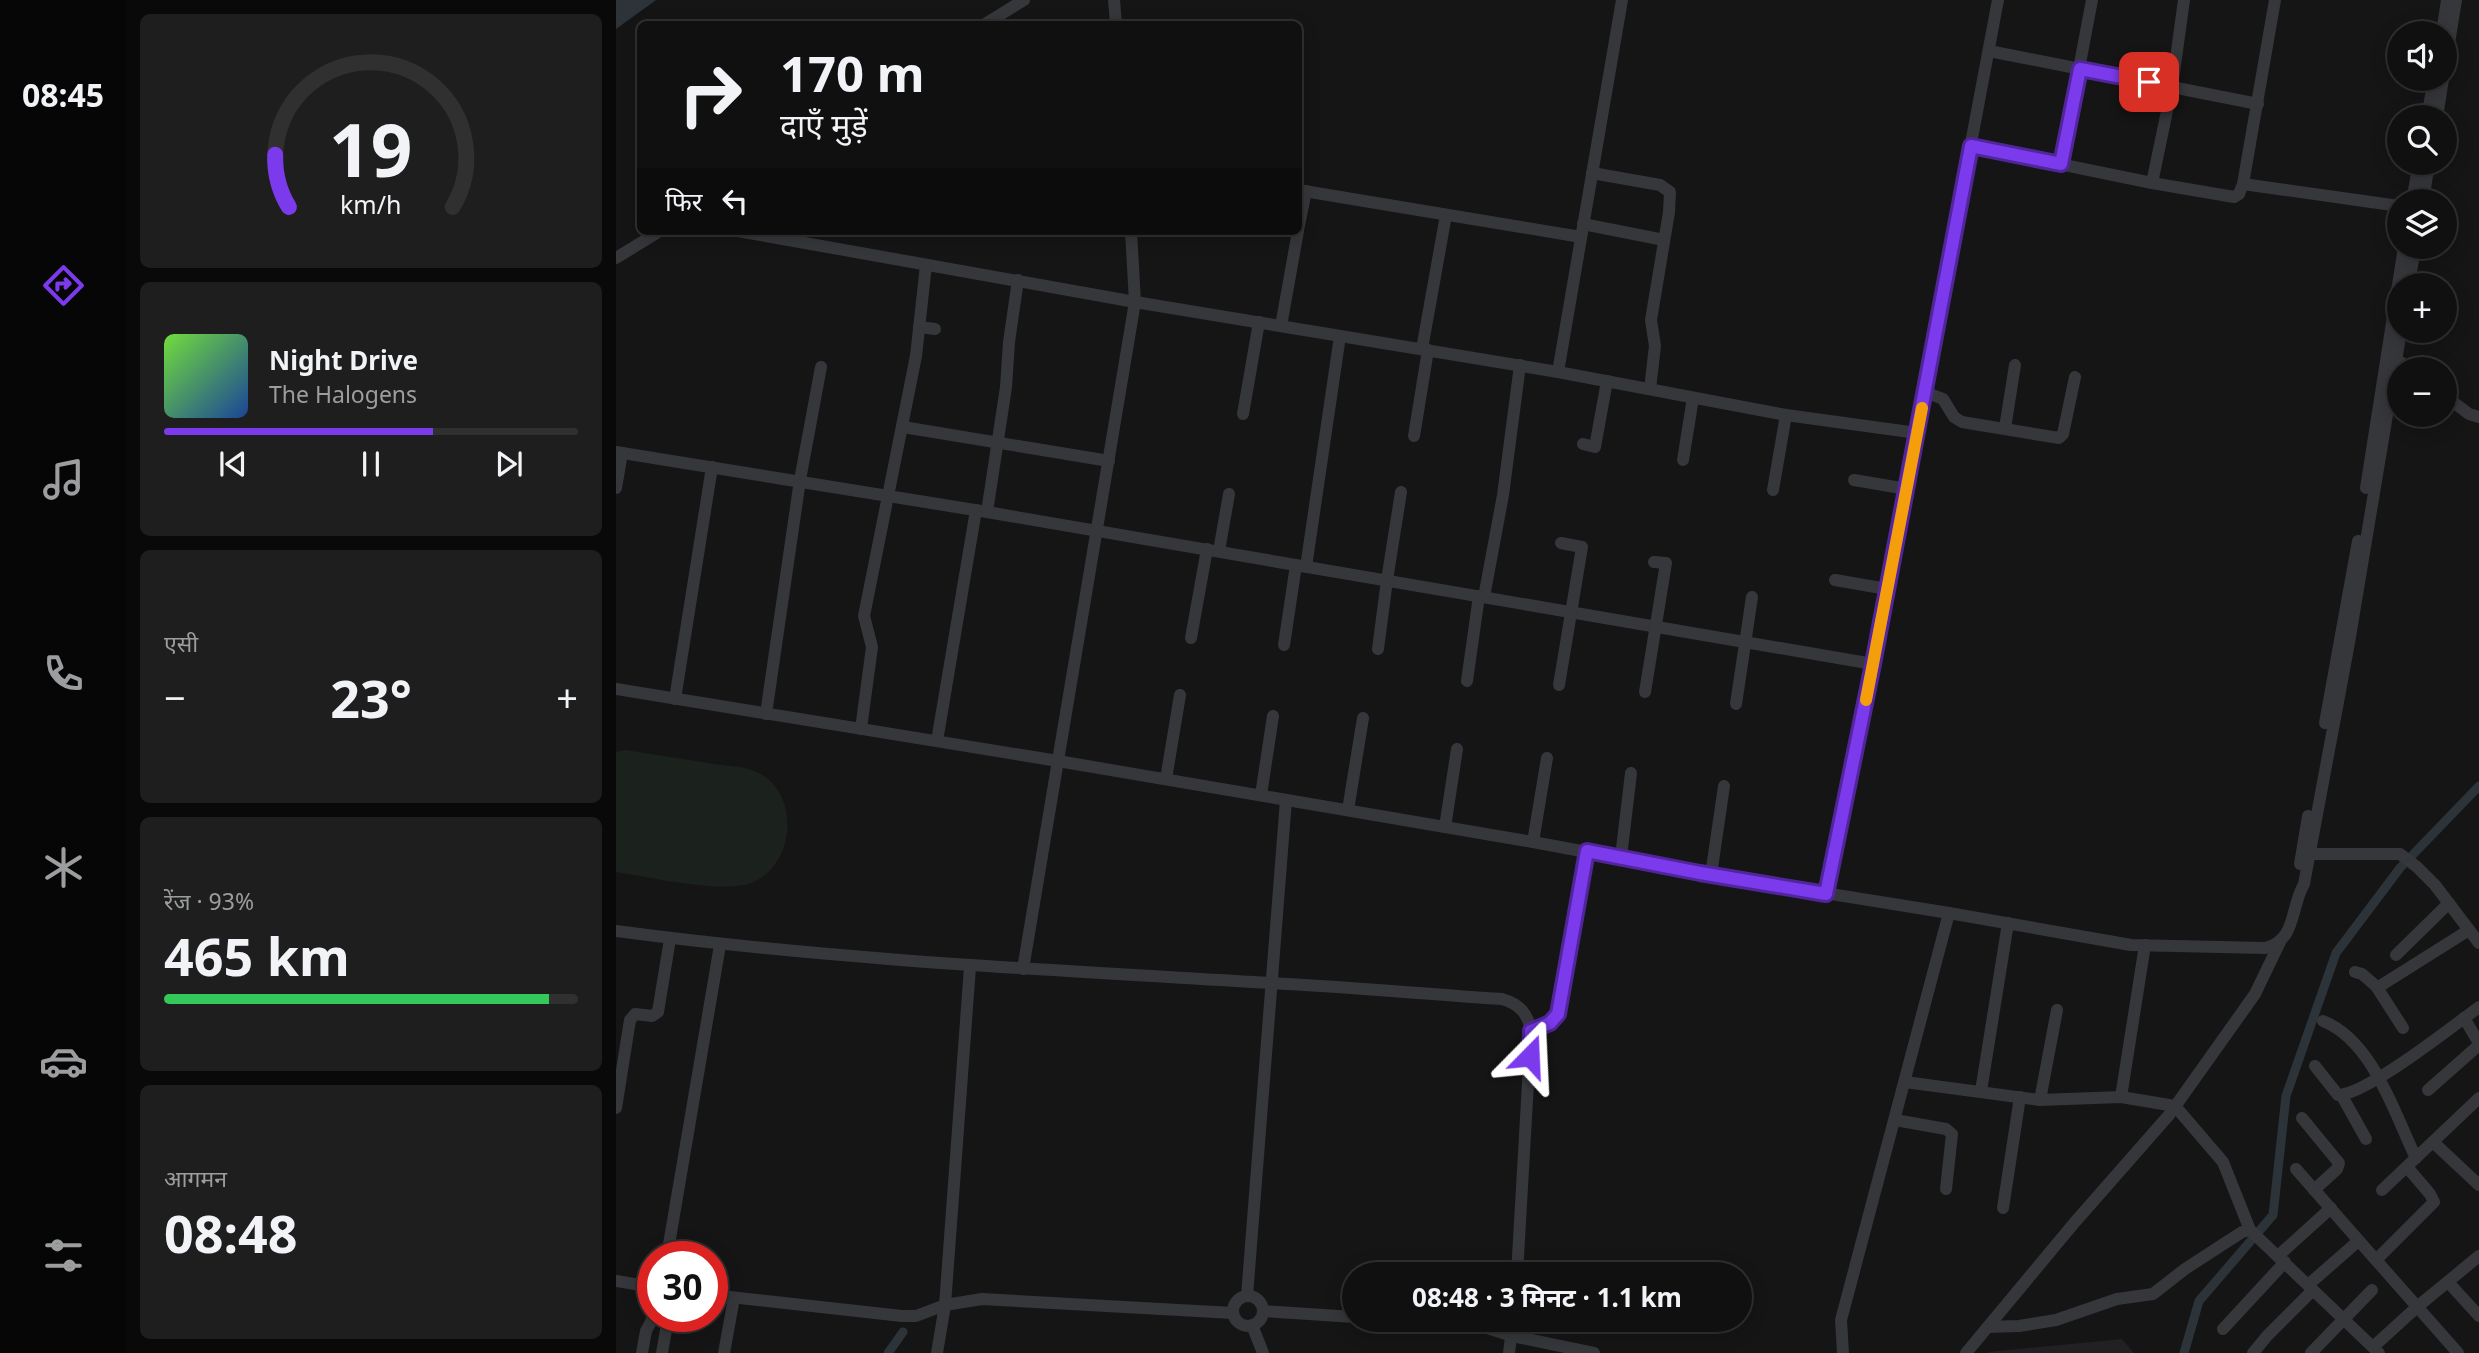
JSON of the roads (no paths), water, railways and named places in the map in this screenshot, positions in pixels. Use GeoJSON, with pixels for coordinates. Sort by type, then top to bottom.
{"type":"FeatureCollection","features":[{"type":"Feature","properties":{"kind":"street"},"geometry":{"type":"LineString","coordinates":[[990,21],[1024,0]]}},
{"type":"Feature","properties":{"kind":"street"},"geometry":{"type":"LineString","coordinates":[[1114,0],[1116,21]]}},
{"type":"Feature","properties":{"kind":"street"},"geometry":{"type":"LineString","coordinates":[[1558,372],[1622,0]]}},
{"type":"Feature","properties":{"kind":"street"},"geometry":{"type":"LineString","coordinates":[[1826,894],[1907,489],[1998,0]]}},
{"type":"Feature","properties":{"kind":"street"},"geometry":{"type":"LineString","coordinates":[[2061,164],[2092,0]]}},
{"type":"Feature","properties":{"kind":"street"},"geometry":{"type":"LineString","coordinates":[[2152,183],[2172,87],[2184,0]]}},
{"type":"Feature","properties":{"kind":"street"},"geometry":{"type":"LineString","coordinates":[[1971,146],[2234,197],[2239,194],[2243,184],[2274,0]]}},
{"type":"Feature","properties":{"kind":"street"},"geometry":{"type":"LineString","coordinates":[[2444,21],[2447,0]]}},
{"type":"Feature","properties":{"kind":"street"},"geometry":{"type":"LineString","coordinates":[[2453,21],[2456,0]]}},
{"type":"Feature","properties":{"kind":"street"},"geometry":{"type":"LineString","coordinates":[[1989,51],[2258,103]]}},
{"type":"Feature","properties":{"kind":"street"},"geometry":{"type":"LineString","coordinates":[[1592,173],[1666,188],[1671,196],[1651,320],[1654,346],[1650,389]]}},
{"type":"Feature","properties":{"kind":"street"},"geometry":{"type":"LineString","coordinates":[[2243,184],[2387,204]]}},
{"type":"Feature","properties":{"kind":"street"},"geometry":{"type":"LineString","coordinates":[[1302,190],[1581,237]]}},
{"type":"Feature","properties":{"kind":"street"},"geometry":{"type":"LineString","coordinates":[[1414,436],[1446,215]]}},
{"type":"Feature","properties":{"kind":"street"},"geometry":{"type":"LineString","coordinates":[[1583,224],[1664,240]]}},
{"type":"Feature","properties":{"kind":"street"},"geometry":{"type":"LineString","coordinates":[[616,258],[653,235]]}},
{"type":"Feature","properties":{"kind":"street"},"geometry":{"type":"LineString","coordinates":[[760,235],[1135,302],[1520,365],[1786,415],[1917,433]]}},
{"type":"Feature","properties":{"kind":"street"},"geometry":{"type":"LineString","coordinates":[[1023,969],[1135,302],[1130,235]]}},
{"type":"Feature","properties":{"kind":"street"},"geometry":{"type":"LineString","coordinates":[[1281,326],[1297,235]]}},
{"type":"Feature","properties":{"kind":"street"},"geometry":{"type":"LineString","coordinates":[[1966,1353],[2175,1106],[2255,994],[2291,923],[2346,609],[2402,259]]}},
{"type":"Feature","properties":{"kind":"street"},"geometry":{"type":"LineString","coordinates":[[861,729],[872,648],[864,616],[903,426],[926,265]]}},
{"type":"Feature","properties":{"kind":"street"},"geometry":{"type":"LineString","coordinates":[[937,741],[981,511],[998,442],[1018,280]]}},
{"type":"Feature","properties":{"kind":"street"},"geometry":{"type":"LineString","coordinates":[[1244,414],[1259,322]]}},
{"type":"Feature","properties":{"kind":"street"},"geometry":{"type":"LineString","coordinates":[[919,327],[935,330]]}},
{"type":"Feature","properties":{"kind":"street"},"geometry":{"type":"LineString","coordinates":[[1284,645],[1301,566],[1340,336]]}},
{"type":"Feature","properties":{"kind":"street"},"geometry":{"type":"LineString","coordinates":[[1467,681],[1481,597],[1503,495],[1520,365]]}},
{"type":"Feature","properties":{"kind":"street"},"geometry":{"type":"LineString","coordinates":[[2005,428],[2015,365]]}},
{"type":"Feature","properties":{"kind":"street"},"geometry":{"type":"LineString","coordinates":[[766,714],[800,481],[821,367]]}},
{"type":"Feature","properties":{"kind":"street"},"geometry":{"type":"LineString","coordinates":[[1925,392],[1943,399],[1957,420],[2061,437],[2075,377]]}},
{"type":"Feature","properties":{"kind":"street"},"geometry":{"type":"LineString","coordinates":[[1583,444],[1595,447],[1607,381]]}},
{"type":"Feature","properties":{"kind":"street"},"geometry":{"type":"LineString","coordinates":[[1683,460],[1693,398]]}},
{"type":"Feature","properties":{"kind":"street"},"geometry":{"type":"LineString","coordinates":[[2457,405],[2469,414],[2479,417]]}},
{"type":"Feature","properties":{"kind":"street"},"geometry":{"type":"LineString","coordinates":[[2298,895],[2304,884],[2349,643],[2387,413]]}},
{"type":"Feature","properties":{"kind":"street"},"geometry":{"type":"LineString","coordinates":[[1773,490],[1786,415]]}},
{"type":"Feature","properties":{"kind":"street"},"geometry":{"type":"LineString","coordinates":[[903,426],[1109,461]]}},
{"type":"Feature","properties":{"kind":"street"},"geometry":{"type":"LineString","coordinates":[[616,488],[619,452],[1213,550],[1873,664]]}},
{"type":"Feature","properties":{"kind":"street"},"geometry":{"type":"LineString","coordinates":[[675,699],[712,467]]}},
{"type":"Feature","properties":{"kind":"street"},"geometry":{"type":"LineString","coordinates":[[1854,480],[1907,489]]}},
{"type":"Feature","properties":{"kind":"street"},"geometry":{"type":"LineString","coordinates":[[1378,649],[1401,492]]}},
{"type":"Feature","properties":{"kind":"street"},"geometry":{"type":"LineString","coordinates":[[1191,638],[1229,494]]}},
{"type":"Feature","properties":{"kind":"street"},"geometry":{"type":"LineString","coordinates":[[1559,685],[1582,547],[1562,543]]}},
{"type":"Feature","properties":{"kind":"street"},"geometry":{"type":"LineString","coordinates":[[1646,692],[1667,563],[1654,562]]}},
{"type":"Feature","properties":{"kind":"street"},"geometry":{"type":"LineString","coordinates":[[1835,580],[1887,589]]}},
{"type":"Feature","properties":{"kind":"street"},"geometry":{"type":"LineString","coordinates":[[1736,704],[1752,597]]}},
{"type":"Feature","properties":{"kind":"street"},"geometry":{"type":"LineString","coordinates":[[616,689],[1261,795],[1711,875],[2131,945],[2265,948],[2280,942]]}},
{"type":"Feature","properties":{"kind":"street"},"geometry":{"type":"LineString","coordinates":[[1166,779],[1181,695]]}},
{"type":"Feature","properties":{"kind":"street"},"geometry":{"type":"LineString","coordinates":[[1261,795],[1273,716]]}},
{"type":"Feature","properties":{"kind":"street"},"geometry":{"type":"LineString","coordinates":[[1348,810],[1363,718]]}},
{"type":"Feature","properties":{"kind":"street"},"geometry":{"type":"LineString","coordinates":[[1445,827],[1457,749]]}},
{"type":"Feature","properties":{"kind":"street"},"geometry":{"type":"LineString","coordinates":[[1534,842],[1547,758]]}},
{"type":"Feature","properties":{"kind":"street"},"geometry":{"type":"LineString","coordinates":[[1621,857],[1631,773]]}},
{"type":"Feature","properties":{"kind":"street"},"geometry":{"type":"LineString","coordinates":[[1711,875],[1724,786]]}},
{"type":"Feature","properties":{"kind":"street"},"geometry":{"type":"LineString","coordinates":[[1247,1296],[1286,800]]}},
{"type":"Feature","properties":{"kind":"street"},"geometry":{"type":"LineString","coordinates":[[1531,1031],[1550,1023],[1558,1014],[1587,851]]}},
{"type":"Feature","properties":{"kind":"street"},"geometry":{"type":"LineString","coordinates":[[2310,854],[2394,853],[2407,858],[2449,903],[2479,943]]}},
{"type":"Feature","properties":{"kind":"street"},"geometry":{"type":"LineString","coordinates":[[2396,955],[2449,903]]}},
{"type":"Feature","properties":{"kind":"street"},"geometry":{"type":"LineString","coordinates":[[1843,1353],[1839,1328],[1949,913]]}},
{"type":"Feature","properties":{"kind":"street"},"geometry":{"type":"LineString","coordinates":[[1981,1091],[2008,923]]}},
{"type":"Feature","properties":{"kind":"street"},"geometry":{"type":"LineString","coordinates":[[2376,986],[2385,984],[2469,930]]}},
{"type":"Feature","properties":{"kind":"street"},"geometry":{"type":"LineString","coordinates":[[616,931],[720,945],[970,967],[1503,999],[1522,1010],[1527,1016],[1531,1031],[1518,1262]]}},
{"type":"Feature","properties":{"kind":"street"},"geometry":{"type":"LineString","coordinates":[[616,1108],[631,1020],[635,1014],[652,1016],[658,1012],[670,939]]}},
{"type":"Feature","properties":{"kind":"street"},"geometry":{"type":"LineString","coordinates":[[670,1241],[720,945]]}},
{"type":"Feature","properties":{"kind":"street"},"geometry":{"type":"LineString","coordinates":[[2121,1097],[2145,946]]}},
{"type":"Feature","properties":{"kind":"street"},"geometry":{"type":"LineString","coordinates":[[937,1353],[945,1305],[970,967]]}},
{"type":"Feature","properties":{"kind":"street"},"geometry":{"type":"LineString","coordinates":[[2355,972],[2362,974],[2376,986],[2403,1028]]}},
{"type":"Feature","properties":{"kind":"street"},"geometry":{"type":"LineString","coordinates":[[2342,1096],[2379,1079],[2479,1007]]}},
{"type":"Feature","properties":{"kind":"street"},"geometry":{"type":"LineString","coordinates":[[2040,1100],[2057,1010]]}},
{"type":"Feature","properties":{"kind":"street"},"geometry":{"type":"LineString","coordinates":[[2428,1090],[2479,1044],[2464,1018]]}},
{"type":"Feature","properties":{"kind":"street"},"geometry":{"type":"LineString","coordinates":[[2323,1021],[2340,1028],[2352,1040],[2379,1079],[2411,1163],[2434,1202],[2376,1260]]}},
{"type":"Feature","properties":{"kind":"street"},"geometry":{"type":"LineString","coordinates":[[2315,1066],[2335,1093],[2342,1096],[2367,1139]]}},
{"type":"Feature","properties":{"kind":"street"},"geometry":{"type":"LineString","coordinates":[[1905,1082],[2040,1100],[2121,1097],[2175,1106],[2223,1163],[2252,1231],[2376,1351],[2417,1307],[2479,1256]]}},
{"type":"Feature","properties":{"kind":"street"},"geometry":{"type":"LineString","coordinates":[[2003,1209],[2020,1097]]}},
{"type":"Feature","properties":{"kind":"street"},"geometry":{"type":"LineString","coordinates":[[2382,1190],[2479,1098]]}},
{"type":"Feature","properties":{"kind":"street"},"geometry":{"type":"LineString","coordinates":[[2302,1118],[2339,1163],[2337,1169],[2314,1189]]}},
{"type":"Feature","properties":{"kind":"street"},"geometry":{"type":"LineString","coordinates":[[1895,1120],[1946,1129],[1952,1134],[1946,1189]]}},
{"type":"Feature","properties":{"kind":"street"},"geometry":{"type":"LineString","coordinates":[[2433,1142],[2477,1179]]}},
{"type":"Feature","properties":{"kind":"street"},"geometry":{"type":"LineString","coordinates":[[2296,1169],[2458,1353]]}},
{"type":"Feature","properties":{"kind":"street"},"geometry":{"type":"LineString","coordinates":[[2222,1329],[2281,1259],[2331,1209]]}},
{"type":"Feature","properties":{"kind":"street"},"geometry":{"type":"LineString","coordinates":[[1988,1327],[2019,1326],[2056,1320],[2116,1299],[2153,1294],[2190,1265],[2242,1232],[2252,1231]]}},
{"type":"Feature","properties":{"kind":"street"},"geometry":{"type":"LineString","coordinates":[[2253,1353],[2311,1287],[2356,1242],[2360,1242]]}},
{"type":"Feature","properties":{"kind":"street"},"geometry":{"type":"LineString","coordinates":[[616,1281],[637,1284]]}},
{"type":"Feature","properties":{"kind":"street"},"geometry":{"type":"LineString","coordinates":[[2448,1282],[2479,1316]]}},
{"type":"Feature","properties":{"kind":"street"},"geometry":{"type":"LineString","coordinates":[[2311,1353],[2372,1290]]}},
{"type":"Feature","properties":{"kind":"street"},"geometry":{"type":"LineString","coordinates":[[728,1297],[902,1316],[982,1299],[1233,1313],[1242,1324],[1252,1325],[1260,1320],[1263,1311],[1260,1301],[1247,1296]]}},
{"type":"Feature","properties":{"kind":"street"},"geometry":{"type":"LineString","coordinates":[[1233,1313],[1235,1304],[1247,1296]]}},
{"type":"Feature","properties":{"kind":"street"},"geometry":{"type":"LineString","coordinates":[[724,1353],[734,1298]]}},
{"type":"Feature","properties":{"kind":"street"},"geometry":{"type":"LineString","coordinates":[[1263,1311],[1342,1316]]}},
{"type":"Feature","properties":{"kind":"street"},"geometry":{"type":"LineString","coordinates":[[1252,1325],[1264,1353]]}},
{"type":"Feature","properties":{"kind":"street"},"geometry":{"type":"LineString","coordinates":[[642,1353],[646,1332]]}},
{"type":"Feature","properties":{"kind":"street"},"geometry":{"type":"LineString","coordinates":[[662,1353],[666,1332]]}},
{"type":"Feature","properties":{"kind":"street"},"geometry":{"type":"LineString","coordinates":[[1500,1332],[1594,1353]]}},
{"type":"Feature","properties":{"kind":"street"},"geometry":{"type":"LineString","coordinates":[[1509,1353],[1512,1332]]}},
{"type":"Feature","properties":{"kind":"waterway"},"geometry":{"type":"LineString","coordinates":[[2184,1353],[2199,1301],[2273,1215],[2286,1096],[2336,953],[2400,868],[2479,786]]}},
{"type":"Feature","properties":{"kind":"waterway"},"geometry":{"type":"LineString","coordinates":[[888,1353],[903,1332]]}}]}
